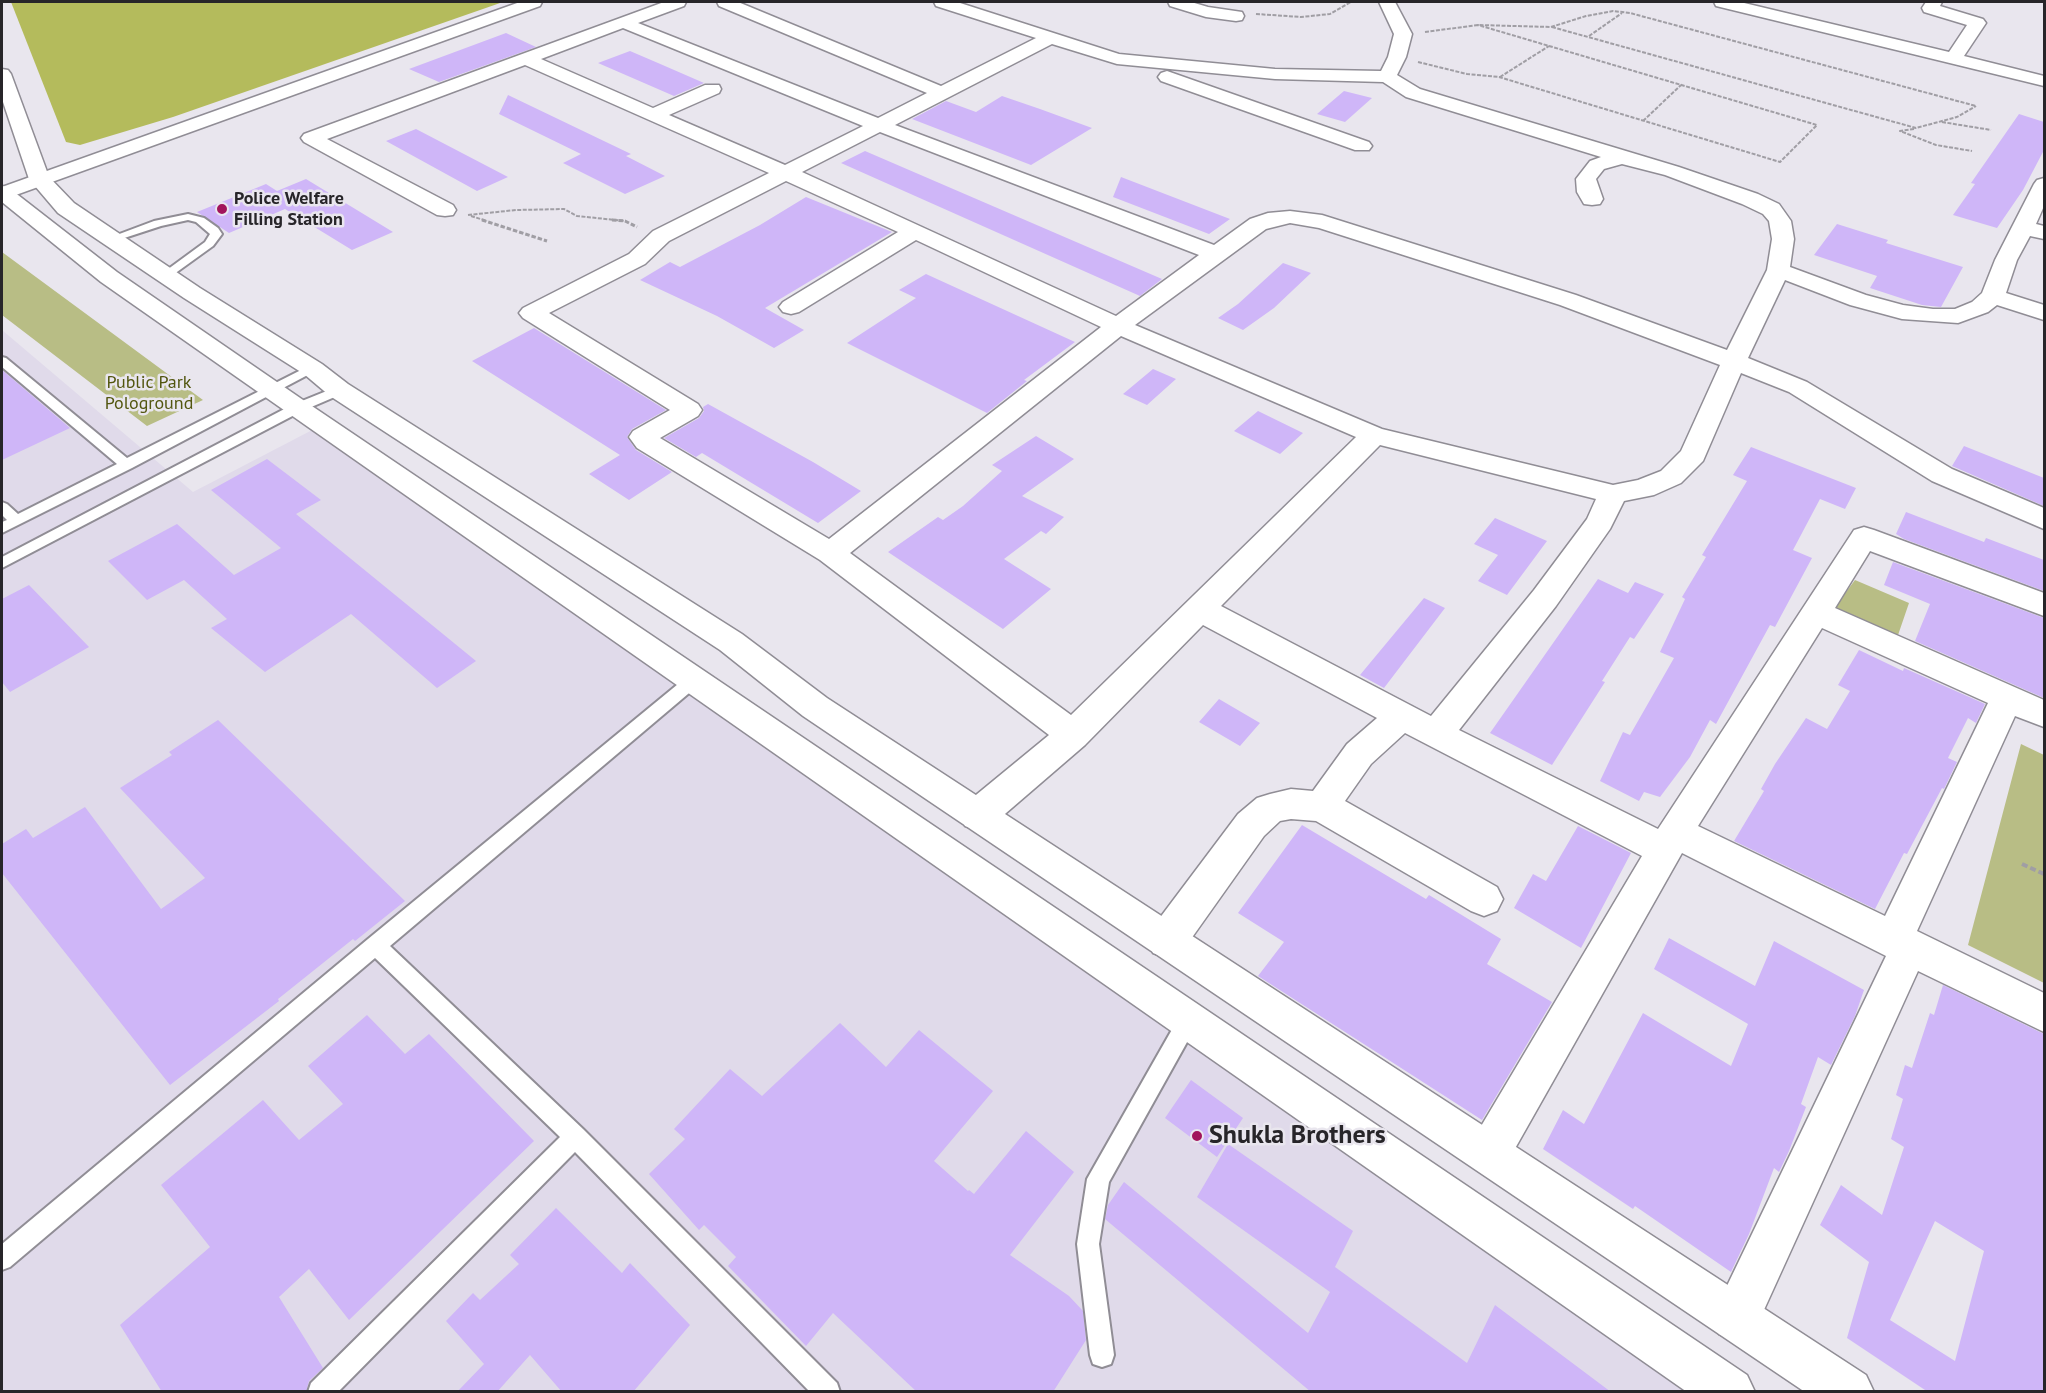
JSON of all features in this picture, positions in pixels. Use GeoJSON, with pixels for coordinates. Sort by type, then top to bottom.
{"type":"FeatureCollection","features":[{"type":"Feature","properties":{"kind":"street"},"geometry":{"type":"LineString","coordinates":[[2,193],[534,2]]}},
{"type":"Feature","properties":{"kind":"street"},"geometry":{"type":"LineString","coordinates":[[445,210],[311,138],[678,2]]}},
{"type":"Feature","properties":{"kind":"street"},"geometry":{"type":"LineString","coordinates":[[725,2],[942,93]]}},
{"type":"Feature","properties":{"kind":"street"},"geometry":{"type":"LineString","coordinates":[[942,2],[1117,59],[1362,146]]}},
{"type":"Feature","properties":{"kind":"street"},"geometry":{"type":"LineString","coordinates":[[1176,2],[1206,12],[1236,16]]}},
{"type":"Feature","properties":{"kind":"street"},"geometry":{"type":"LineString","coordinates":[[1387,2],[1403,34],[1397,57],[1387,76]]}},
{"type":"Feature","properties":{"kind":"street"},"geometry":{"type":"LineString","coordinates":[[1722,2],[2044,81]]}},
{"type":"Feature","properties":{"kind":"street"},"geometry":{"type":"LineString","coordinates":[[1934,2],[1930,8],[1977,23],[1954,58]]}},
{"type":"Feature","properties":{"kind":"street"},"geometry":{"type":"LineString","coordinates":[[622,22],[878,125],[1216,254]]}},
{"type":"Feature","properties":{"kind":"street"},"geometry":{"type":"LineString","coordinates":[[1052,37],[662,236],[637,259],[531,313],[689,410],[642,437],[647,442],[830,553],[1073,735]]}},
{"type":"Feature","properties":{"kind":"street"},"geometry":{"type":"LineString","coordinates":[[526,59],[857,204],[1118,326],[1374,435],[1613,494],[1644,488],[1671,477],[1694,454],[1733,362],[1778,270],[1784,239],[1780,221],[1771,209],[1750,199],[1672,171],[1622,158],[1413,93],[1387,76],[1275,75],[1117,59]]}},
{"type":"Feature","properties":{"kind":"street"},"geometry":{"type":"LineString","coordinates":[[2,74],[39,179],[66,208],[731,642],[816,707],[1849,1392]]}},
{"type":"Feature","properties":{"kind":"street"},"geometry":{"type":"LineString","coordinates":[[653,115],[712,89]]}},
{"type":"Feature","properties":{"kind":"street"},"geometry":{"type":"LineString","coordinates":[[1592,199],[1588,192],[1586,179],[1597,165],[1622,158]]}},
{"type":"Feature","properties":{"kind":"street"},"geometry":{"type":"LineString","coordinates":[[1778,270],[1858,300],[1902,312],[1958,316],[1980,307],[1992,296],[2006,260],[2034,230],[2044,184]]}},
{"type":"Feature","properties":{"kind":"street"},"geometry":{"type":"LineString","coordinates":[[2,193],[110,277],[284,398],[1190,1019],[1690,1379],[1730,1392]]}},
{"type":"Feature","properties":{"kind":"street"},"geometry":{"type":"LineString","coordinates":[[830,553],[1118,326],[1216,254],[1258,224],[1276,218],[1290,217],[1322,222],[1568,300],[1798,387],[1942,475],[2044,519]]}},
{"type":"Feature","properties":{"kind":"street"},"geometry":{"type":"LineString","coordinates":[[791,307],[913,232]]}},
{"type":"Feature","properties":{"kind":"street"},"geometry":{"type":"LineString","coordinates":[[1992,296],[2044,313]]}},
{"type":"Feature","properties":{"kind":"street"},"geometry":{"type":"LineString","coordinates":[[978,815],[1073,735],[1374,435]]}},
{"type":"Feature","properties":{"kind":"street"},"geometry":{"type":"LineString","coordinates":[[1436,734],[1545,598],[1600,522],[1613,494]]}},
{"type":"Feature","properties":{"kind":"street"},"geometry":{"type":"LineString","coordinates":[[1489,1153],[1670,841],[1818,613],[1864,537],[2044,605]]}},
{"type":"Feature","properties":{"kind":"street"},"geometry":{"type":"LineString","coordinates":[[1200,609],[1436,734],[1901,945],[2044,1014]]}},
{"type":"Feature","properties":{"kind":"street"},"geometry":{"type":"LineString","coordinates":[[1818,613],[2044,714]]}},
{"type":"Feature","properties":{"kind":"street"},"geometry":{"type":"LineString","coordinates":[[1736,1317],[1901,945],[2007,698]]}},
{"type":"Feature","properties":{"kind":"street"},"geometry":{"type":"LineString","coordinates":[[1322,806],[1359,754],[1402,716]]}},
{"type":"Feature","properties":{"kind":"street"},"geometry":{"type":"LineString","coordinates":[[1167,940],[1251,825],[1270,809],[1291,804],[1322,806],[1484,899]]}},
{"type":"Feature","properties":{"kind":"lane"},"geometry":{"type":"LineString","coordinates":[[112,238],[158,223],[188,217],[200,220],[214,230],[216,234],[209,244],[166,275]]}},
{"type":"Feature","properties":{"kind":"lane"},"geometry":{"type":"LineString","coordinates":[[2,361],[127,465]]}},
{"type":"Feature","properties":{"kind":"lane"},"geometry":{"type":"LineString","coordinates":[[2,528],[127,465],[326,379]]}},
{"type":"Feature","properties":{"kind":"lane"},"geometry":{"type":"LineString","coordinates":[[2,563],[284,398],[326,379]]}},
{"type":"Feature","properties":{"kind":"lane"},"geometry":{"type":"LineString","coordinates":[[2,507],[16,520]]}},
{"type":"Feature","properties":{"kind":"lane"},"geometry":{"type":"LineString","coordinates":[[2,1259],[695,679]]}},
{"type":"Feature","properties":{"kind":"lane"},"geometry":{"type":"LineString","coordinates":[[375,945],[575,1137],[828,1392]]}},
{"type":"Feature","properties":{"kind":"lane"},"geometry":{"type":"LineString","coordinates":[[1102,1355],[1088,1244],[1098,1179],[1190,1019]]}},
{"type":"Feature","properties":{"kind":"lane"},"geometry":{"type":"LineString","coordinates":[[320,1392],[575,1137]]}},
{"type":"Feature","properties":{"kind":"path"},"geometry":{"type":"LineString","coordinates":[[1236,16],[1249,13],[1301,17],[1330,14],[1351,2]]}},
{"type":"Feature","properties":{"kind":"path"},"geometry":{"type":"LineString","coordinates":[[1551,27],[1586,16],[1613,11],[1623,12],[1976,106],[1941,122],[1900,131],[1936,145],[1972,151]]}},
{"type":"Feature","properties":{"kind":"path"},"geometry":{"type":"LineString","coordinates":[[1589,36],[1623,12]]}},
{"type":"Feature","properties":{"kind":"path"},"geometry":{"type":"LineString","coordinates":[[1397,57],[1467,74],[1499,77],[1780,162],[1818,125],[1478,25]]}},
{"type":"Feature","properties":{"kind":"path"},"geometry":{"type":"LineString","coordinates":[[1403,34],[1478,25],[1551,27],[1916,128]]}},
{"type":"Feature","properties":{"kind":"path"},"geometry":{"type":"LineString","coordinates":[[1499,77],[1549,46]]}},
{"type":"Feature","properties":{"kind":"path"},"geometry":{"type":"LineString","coordinates":[[1642,122],[1682,85]]}},
{"type":"Feature","properties":{"kind":"path"},"geometry":{"type":"LineString","coordinates":[[1941,122],[1991,130]]}},
{"type":"Feature","properties":{"kind":"path"},"geometry":{"type":"LineString","coordinates":[[547,242],[468,215],[526,209],[564,209],[577,216],[625,221],[650,234],[662,236]]}},
{"type":"Feature","properties":{"kind":"path"},"geometry":{"type":"LineString","coordinates":[[2022,864],[2044,874]]}},
{"type":"Feature","properties":{"kind":"shaded area"},"geometry":{"type":"Polygon","coordinates":[[[2,330],[193,492],[318,427],[1698,1391],[2,1391],[2,330]]]}},
{"type":"Feature","properties":{"kind":"green space"},"geometry":{"type":"Polygon","coordinates":[[[11,2],[503,2],[173,117],[80,145],[66,142],[11,2]]]}},
{"type":"Feature","properties":{"kind":"green space","name":"Public Park Pologround"},"geometry":{"type":"Polygon","coordinates":[[[2,252],[203,400],[147,426],[2,315],[2,252]]]}},
{"type":"Feature","properties":{"kind":"green space"},"geometry":{"type":"Polygon","coordinates":[[[1855,580],[1909,603],[1897,638],[1831,612],[1855,580]]]}},
{"type":"Feature","properties":{"kind":"green space"},"geometry":{"type":"Polygon","coordinates":[[[2021,744],[2044,755],[2044,983],[1968,945],[2021,744]]]}},
{"type":"Feature","properties":{"kind":"building"},"geometry":{"type":"Polygon","coordinates":[[[506,33],[536,47],[439,82],[409,69],[506,33]]]}},
{"type":"Feature","properties":{"kind":"building"},"geometry":{"type":"Polygon","coordinates":[[[630,51],[704,83],[674,96],[598,63],[630,51]]]}},
{"type":"Feature","properties":{"kind":"building"},"geometry":{"type":"Polygon","coordinates":[[[1344,91],[1372,98],[1345,122],[1317,114],[1344,91]]]}},
{"type":"Feature","properties":{"kind":"building"},"geometry":{"type":"Polygon","coordinates":[[[508,95],[631,154],[626,156],[665,176],[625,194],[563,163],[581,154],[499,114],[508,95]]]}},
{"type":"Feature","properties":{"kind":"building"},"geometry":{"type":"Polygon","coordinates":[[[1002,96],[1092,128],[1031,165],[912,119],[946,101],[976,112],[1002,96]]]}},
{"type":"Feature","properties":{"kind":"building"},"geometry":{"type":"Polygon","coordinates":[[[2019,114],[2044,122],[2044,150],[2023,190],[1997,228],[1953,215],[1975,184],[1971,183],[2019,114]]]}},
{"type":"Feature","properties":{"kind":"building"},"geometry":{"type":"Polygon","coordinates":[[[416,129],[508,177],[477,191],[386,141],[416,129]]]}},
{"type":"Feature","properties":{"kind":"building"},"geometry":{"type":"Polygon","coordinates":[[[865,151],[1162,279],[1140,296],[841,163],[865,151]]]}},
{"type":"Feature","properties":{"kind":"building"},"geometry":{"type":"Polygon","coordinates":[[[1121,177],[1230,219],[1209,234],[1113,197],[1121,177]]]}},
{"type":"Feature","properties":{"kind":"building"},"geometry":{"type":"Polygon","coordinates":[[[306,179],[393,232],[352,250],[285,209],[229,233],[197,212],[266,184],[277,191],[306,179]]]}},
{"type":"Feature","properties":{"kind":"building"},"geometry":{"type":"Polygon","coordinates":[[[806,197],[892,232],[765,308],[804,330],[774,348],[717,316],[640,280],[670,262],[680,267],[760,225],[806,197]]]}},
{"type":"Feature","properties":{"kind":"building"},"geometry":{"type":"Polygon","coordinates":[[[1837,224],[1888,240],[1886,243],[1963,267],[1941,307],[1922,305],[1870,288],[1877,276],[1814,255],[1837,224]]]}},
{"type":"Feature","properties":{"kind":"building"},"geometry":{"type":"Polygon","coordinates":[[[1283,263],[1311,273],[1274,308],[1243,330],[1218,318],[1238,304],[1283,263]]]}},
{"type":"Feature","properties":{"kind":"building"},"geometry":{"type":"Polygon","coordinates":[[[926,274],[1075,342],[1024,380],[1027,381],[987,413],[847,343],[916,298],[899,290],[926,274]]]}},
{"type":"Feature","properties":{"kind":"building"},"geometry":{"type":"Polygon","coordinates":[[[534,328],[666,410],[632,429],[627,437],[636,450],[672,472],[629,500],[589,474],[620,455],[472,361],[534,328]]]}},
{"type":"Feature","properties":{"kind":"building"},"geometry":{"type":"Polygon","coordinates":[[[1153,369],[1176,379],[1147,405],[1123,394],[1153,369]]]}},
{"type":"Feature","properties":{"kind":"building"},"geometry":{"type":"Polygon","coordinates":[[[2,370],[70,428],[2,460],[2,370]]]}},
{"type":"Feature","properties":{"kind":"building"},"geometry":{"type":"Polygon","coordinates":[[[708,404],[861,491],[818,523],[702,453],[696,457],[664,438],[699,418],[704,411],[703,407],[708,404]]]}},
{"type":"Feature","properties":{"kind":"building"},"geometry":{"type":"Polygon","coordinates":[[[1258,411],[1303,433],[1280,454],[1234,431],[1258,411]]]}},
{"type":"Feature","properties":{"kind":"building"},"geometry":{"type":"Polygon","coordinates":[[[1036,436],[1074,459],[1022,496],[1064,517],[1046,534],[1041,531],[1004,559],[1051,589],[1003,629],[888,552],[938,517],[943,520],[963,506],[1002,471],[992,465],[1036,436]]]}},
{"type":"Feature","properties":{"kind":"building"},"geometry":{"type":"Polygon","coordinates":[[[1964,446],[2044,478],[2044,506],[1952,466],[1964,446]]]}},
{"type":"Feature","properties":{"kind":"building"},"geometry":{"type":"Polygon","coordinates":[[[1751,447],[1856,488],[1845,509],[1820,499],[1793,550],[1812,558],[1775,627],[1770,625],[1716,724],[1710,720],[1690,757],[1660,797],[1644,792],[1639,801],[1600,781],[1623,732],[1630,735],[1674,658],[1660,652],[1685,599],[1682,597],[1706,557],[1702,555],[1747,481],[1733,475],[1751,447]]]}},
{"type":"Feature","properties":{"kind":"building"},"geometry":{"type":"Polygon","coordinates":[[[267,459],[321,500],[296,514],[476,661],[437,688],[351,614],[265,672],[211,628],[227,619],[184,580],[147,600],[108,561],[177,524],[234,575],[281,548],[211,490],[267,459]]]}},
{"type":"Feature","properties":{"kind":"building"},"geometry":{"type":"Polygon","coordinates":[[[1906,512],[1984,542],[1986,538],[2044,560],[2044,591],[1904,539],[1896,534],[1906,512]]]}},
{"type":"Feature","properties":{"kind":"building"},"geometry":{"type":"Polygon","coordinates":[[[1495,518],[1547,541],[1507,595],[1478,581],[1498,555],[1474,544],[1495,518]]]}},
{"type":"Feature","properties":{"kind":"building"},"geometry":{"type":"Polygon","coordinates":[[[1893,562],[2044,618],[2044,698],[1915,641],[1930,604],[1884,585],[1893,562]]]}},
{"type":"Feature","properties":{"kind":"building"},"geometry":{"type":"Polygon","coordinates":[[[1598,579],[1628,593],[1635,582],[1664,594],[1634,639],[1630,637],[1602,681],[1605,682],[1552,765],[1490,733],[1598,579]]]}},
{"type":"Feature","properties":{"kind":"building"},"geometry":{"type":"Polygon","coordinates":[[[29,585],[89,647],[10,692],[2,682],[2,599],[29,585]]]}},
{"type":"Feature","properties":{"kind":"building"},"geometry":{"type":"Polygon","coordinates":[[[1424,598],[1445,608],[1384,688],[1360,675],[1424,598]]]}},
{"type":"Feature","properties":{"kind":"building"},"geometry":{"type":"Polygon","coordinates":[[[1859,650],[1903,671],[1904,668],[1985,704],[1976,723],[1968,718],[1948,758],[1957,762],[1944,789],[1942,788],[1907,854],[1904,853],[1875,909],[1734,841],[1764,791],[1761,789],[1775,764],[1806,718],[1827,729],[1850,691],[1838,685],[1859,650]]]}},
{"type":"Feature","properties":{"kind":"building"},"geometry":{"type":"Polygon","coordinates":[[[1219,699],[1260,723],[1240,746],[1199,722],[1219,699]]]}},
{"type":"Feature","properties":{"kind":"building"},"geometry":{"type":"Polygon","coordinates":[[[218,720],[405,901],[355,941],[353,939],[278,999],[279,1001],[170,1085],[2,873],[2,844],[26,829],[33,838],[85,807],[161,909],[205,878],[120,788],[172,755],[169,752],[218,720]]]}},
{"type":"Feature","properties":{"kind":"building"},"geometry":{"type":"Polygon","coordinates":[[[1302,825],[1426,899],[1429,895],[1501,939],[1487,964],[1552,1002],[1482,1120],[1258,976],[1284,942],[1238,913],[1302,825]]]}},
{"type":"Feature","properties":{"kind":"building"},"geometry":{"type":"Polygon","coordinates":[[[1578,826],[1631,853],[1581,948],[1514,908],[1533,874],[1546,881],[1578,826]]]}},
{"type":"Feature","properties":{"kind":"building"},"geometry":{"type":"Polygon","coordinates":[[[1669,938],[1755,986],[1774,941],[1864,990],[1855,1016],[1831,1065],[1818,1057],[1801,1104],[1806,1107],[1789,1151],[1779,1172],[1774,1168],[1749,1234],[1731,1272],[1635,1206],[1633,1209],[1543,1149],[1563,1110],[1584,1124],[1643,1013],[1731,1066],[1748,1024],[1654,969],[1669,938]]]}},
{"type":"Feature","properties":{"kind":"building"},"geometry":{"type":"Polygon","coordinates":[[[1943,985],[2044,1034],[2044,1392],[1928,1392],[1847,1338],[1869,1262],[1820,1225],[1841,1185],[1882,1215],[1904,1147],[1891,1139],[1903,1099],[1896,1095],[1905,1065],[1912,1068],[1930,1013],[1934,1015],[1943,985]],[[1935,1221],[1890,1320],[1955,1361],[1984,1251],[1935,1221]]]}},
{"type":"Feature","properties":{"kind":"building"},"geometry":{"type":"Polygon","coordinates":[[[367,1015],[405,1054],[429,1034],[534,1141],[349,1320],[309,1269],[279,1297],[323,1368],[309,1381],[306,1392],[162,1392],[120,1325],[210,1247],[161,1185],[263,1100],[299,1140],[343,1104],[308,1066],[367,1015]]]}},
{"type":"Feature","properties":{"kind":"building"},"geometry":{"type":"Polygon","coordinates":[[[840,1023],[886,1067],[919,1030],[993,1091],[934,1161],[968,1191],[974,1194],[1026,1131],[1074,1172],[1010,1255],[1069,1296],[1083,1311],[1086,1340],[1053,1392],[917,1392],[833,1313],[806,1346],[728,1266],[736,1257],[704,1225],[699,1230],[649,1174],[685,1139],[674,1129],[730,1069],[762,1096],[840,1023]]]}},
{"type":"Feature","properties":{"kind":"building"},"geometry":{"type":"Polygon","coordinates":[[[1191,1080],[1243,1118],[1217,1157],[1165,1118],[1191,1080]]]}},
{"type":"Feature","properties":{"kind":"building"},"geometry":{"type":"Polygon","coordinates":[[[1228,1144],[1353,1231],[1335,1267],[1467,1363],[1495,1305],[1611,1392],[1311,1392],[1105,1219],[1108,1205],[1124,1182],[1308,1333],[1330,1292],[1197,1197],[1228,1144]]]}},
{"type":"Feature","properties":{"kind":"building"},"geometry":{"type":"Polygon","coordinates":[[[556,1208],[622,1273],[630,1263],[690,1325],[633,1392],[562,1392],[530,1355],[497,1392],[457,1392],[484,1364],[446,1321],[473,1293],[480,1300],[519,1264],[510,1255],[556,1208]]]}},
{"type":"Feature","properties":{"kind":"place","name":"Police Welfare Filling Station"},"geometry":{"type":"Point","coordinates":[222,209]}},
{"type":"Feature","properties":{"kind":"place","name":"Shukla Brothers"},"geometry":{"type":"Point","coordinates":[1197,1136]}}]}
